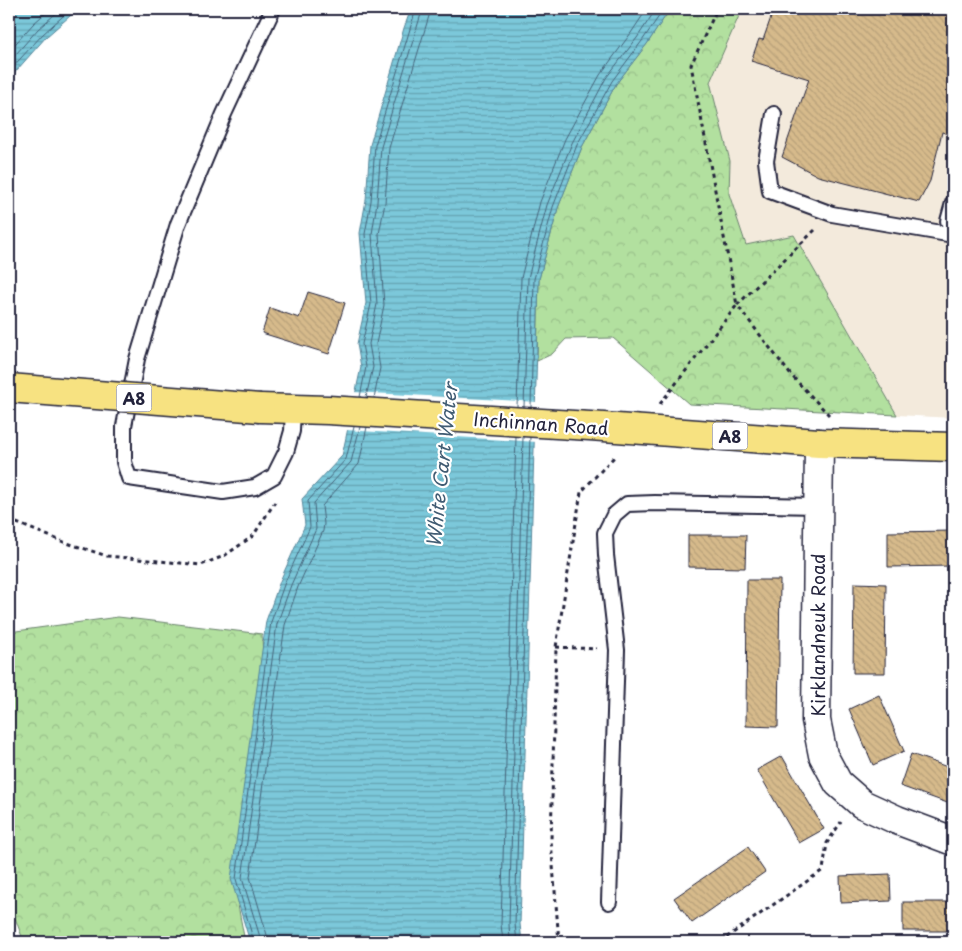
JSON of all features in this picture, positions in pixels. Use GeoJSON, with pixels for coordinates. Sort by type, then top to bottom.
{"type":"FeatureCollection","features":[{"type":"Feature","properties":{"kind":"main road","name":"Inchinnan Road"},"geometry":{"type":"LineString","coordinates":[[9,388],[260,408],[328,410],[641,429],[818,443],[953,447]]}},
{"type":"Feature","properties":{"kind":"street","name":"Kirklandneuk Road"},"geometry":{"type":"LineString","coordinates":[[818,443],[816,720],[823,755],[838,783],[862,804],[897,820],[953,841]]}},
{"type":"Feature","properties":{"kind":"lane"},"geometry":{"type":"LineString","coordinates":[[273,9],[224,114],[178,224],[150,314],[137,359],[124,426],[124,462],[129,478],[223,492],[255,487],[274,476],[286,452],[292,430],[293,409]]}},
{"type":"Feature","properties":{"kind":"lane"},"geometry":{"type":"LineString","coordinates":[[774,114],[766,161],[770,191],[832,214],[953,235],[948,221],[953,203]]}},
{"type":"Feature","properties":{"kind":"lane"},"geometry":{"type":"LineString","coordinates":[[609,902],[617,650],[605,534],[614,515],[627,504],[817,506]]}},
{"type":"Feature","properties":{"kind":"path"},"geometry":{"type":"LineString","coordinates":[[717,9],[691,65],[737,305],[790,374],[858,444]]}},
{"type":"Feature","properties":{"kind":"path"},"geometry":{"type":"LineString","coordinates":[[559,942],[551,840],[556,647],[581,492],[641,429],[737,305],[832,214]]}},
{"type":"Feature","properties":{"kind":"path"},"geometry":{"type":"LineString","coordinates":[[9,520],[64,542],[107,556],[201,565],[224,556],[253,536],[279,494]]}},
{"type":"Feature","properties":{"kind":"path"},"geometry":{"type":"LineString","coordinates":[[556,647],[617,650]]}},
{"type":"Feature","properties":{"kind":"path"},"geometry":{"type":"LineString","coordinates":[[720,942],[823,870],[827,843],[857,799]]}},
{"type":"Feature","properties":{"kind":"shaded area"},"geometry":{"type":"Polygon","coordinates":[[[742,9],[953,9],[953,418],[897,415],[794,235],[746,245],[729,194],[730,161],[710,82],[742,9]]]}},
{"type":"Feature","properties":{"kind":"green space"},"geometry":{"type":"Polygon","coordinates":[[[670,9],[742,9],[710,82],[730,161],[729,194],[746,245],[794,235],[897,415],[689,404],[613,338],[566,339],[552,354],[537,361],[539,279],[558,208],[582,147],[616,84],[647,44],[670,9]]]}},
{"type":"Feature","properties":{"kind":"green space"},"geometry":{"type":"Polygon","coordinates":[[[118,617],[262,634],[264,689],[238,905],[245,942],[24,942],[9,902],[9,632],[118,617]]]}},
{"type":"Feature","properties":{"kind":"water"},"geometry":{"type":"Polygon","coordinates":[[[9,9],[78,9],[46,37],[9,79],[9,9]]]}},
{"type":"Feature","properties":{"kind":"water","name":"White Cart Water"},"geometry":{"type":"Polygon","coordinates":[[[411,9],[670,9],[647,44],[616,84],[582,147],[558,208],[539,279],[520,924],[522,942],[250,942],[231,879],[266,621],[280,581],[305,525],[302,499],[342,456],[361,367],[357,344],[366,303],[360,233],[366,200],[370,145],[411,9]]]}},
{"type":"Feature","properties":{"kind":"pier"},"geometry":{"type":"Polygon","coordinates":[[[353,392],[538,402],[537,442],[345,430],[353,392]]]}},
{"type":"Feature","properties":{"kind":"building"},"geometry":{"type":"Polygon","coordinates":[[[774,9],[953,9],[953,136],[942,132],[930,181],[919,202],[818,176],[782,157],[809,79],[751,61],[759,39],[763,40],[774,9]]]}},
{"type":"Feature","properties":{"kind":"building"},"geometry":{"type":"Polygon","coordinates":[[[308,292],[345,303],[329,354],[262,333],[270,308],[299,318],[308,292]]]}},
{"type":"Feature","properties":{"kind":"building"},"geometry":{"type":"Polygon","coordinates":[[[953,531],[953,566],[888,567],[888,532],[953,531]]]}},
{"type":"Feature","properties":{"kind":"building"},"geometry":{"type":"Polygon","coordinates":[[[688,535],[746,535],[745,568],[688,567],[688,535]]]}},
{"type":"Feature","properties":{"kind":"building"},"geometry":{"type":"Polygon","coordinates":[[[747,580],[780,580],[778,727],[746,726],[747,580]]]}},
{"type":"Feature","properties":{"kind":"building"},"geometry":{"type":"Polygon","coordinates":[[[854,583],[886,584],[885,673],[853,673],[854,583]]]}},
{"type":"Feature","properties":{"kind":"building"},"geometry":{"type":"Polygon","coordinates":[[[879,695],[904,751],[873,765],[849,709],[879,695]]]}},
{"type":"Feature","properties":{"kind":"building"},"geometry":{"type":"Polygon","coordinates":[[[911,754],[953,769],[953,805],[900,786],[911,754]]]}},
{"type":"Feature","properties":{"kind":"building"},"geometry":{"type":"Polygon","coordinates":[[[782,756],[824,829],[799,843],[757,770],[782,756]]]}},
{"type":"Feature","properties":{"kind":"building"},"geometry":{"type":"Polygon","coordinates":[[[748,847],[765,872],[692,923],[674,898],[748,847]]]}},
{"type":"Feature","properties":{"kind":"building"},"geometry":{"type":"Polygon","coordinates":[[[890,874],[891,901],[841,903],[840,876],[890,874]]]}},
{"type":"Feature","properties":{"kind":"building"},"geometry":{"type":"Polygon","coordinates":[[[903,902],[953,902],[953,931],[903,931],[903,902]]]}}]}
